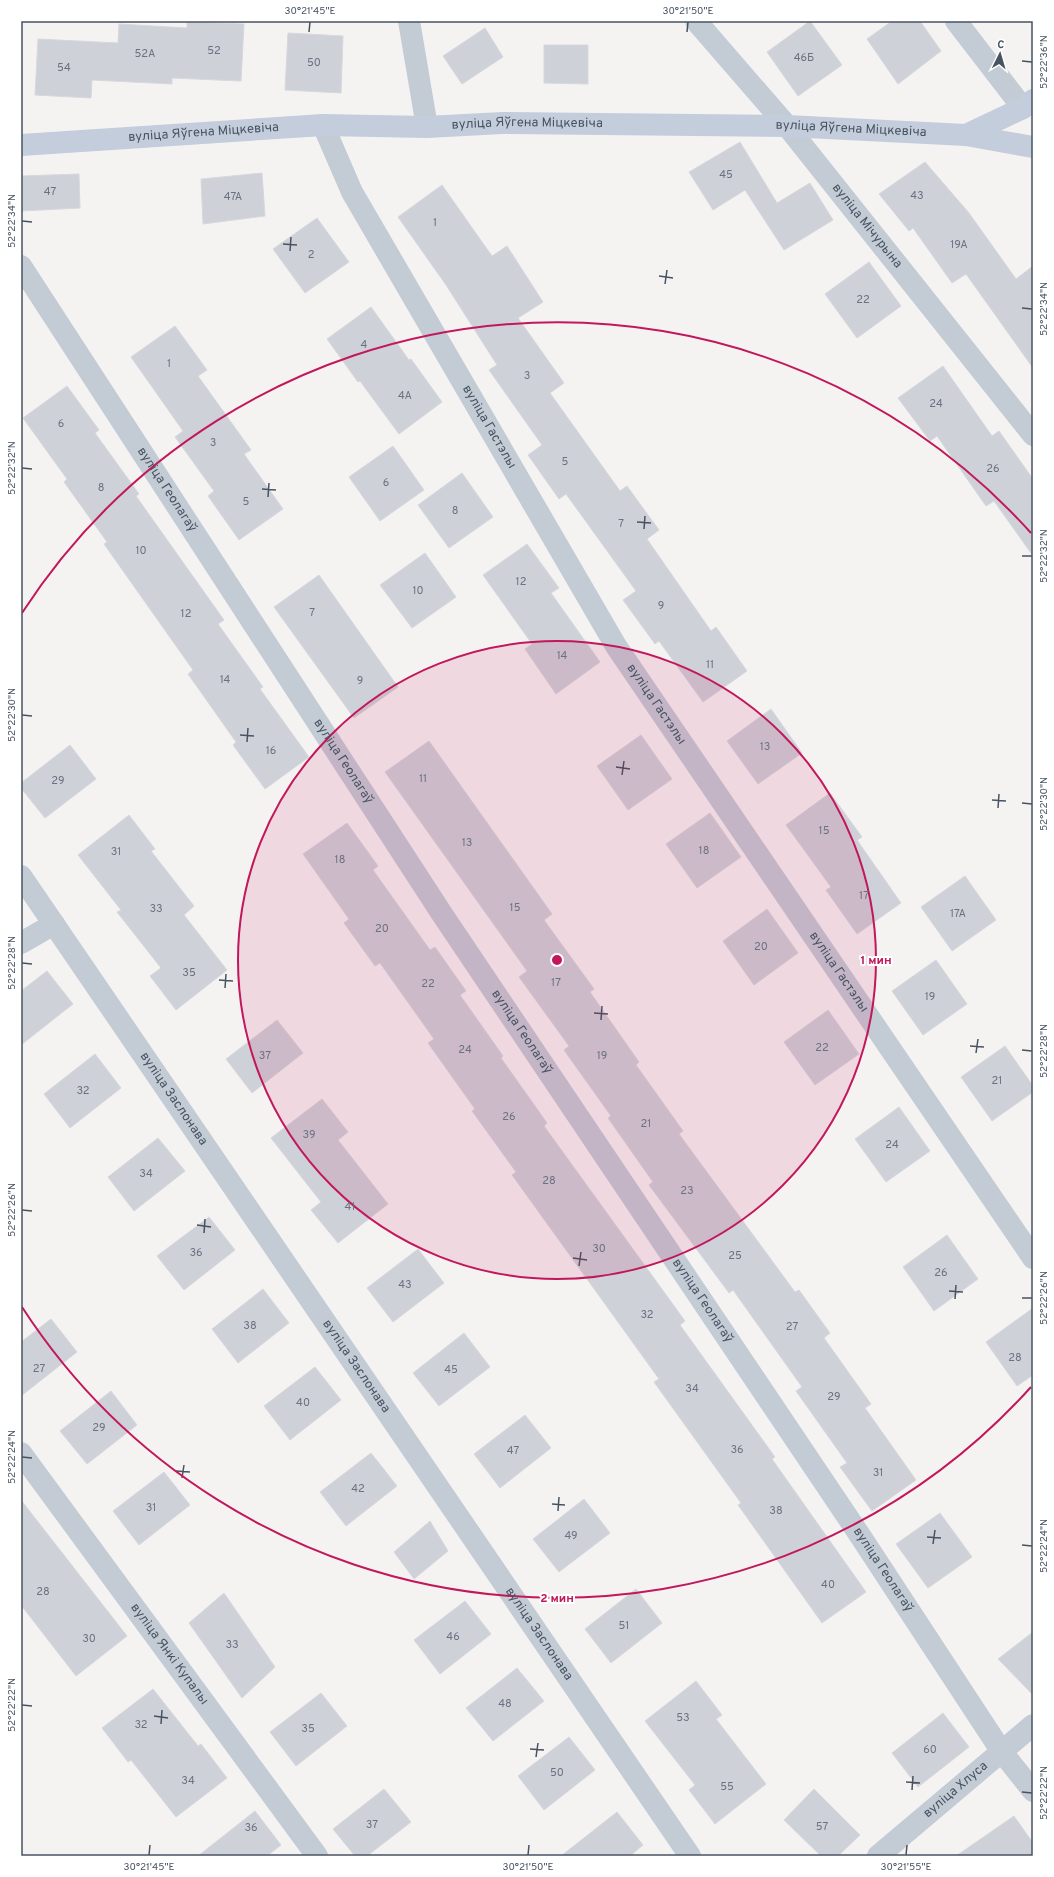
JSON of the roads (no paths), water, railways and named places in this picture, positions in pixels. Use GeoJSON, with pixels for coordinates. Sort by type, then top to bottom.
{"type":"FeatureCollection","features":[{"type":"Feature","properties":{"kind":"street"},"geometry":{"type":"LineString","coordinates":[[409,21],[427,127]]}},
{"type":"Feature","properties":{"kind":"street","name":"вуліца Мічурына"},"geometry":{"type":"LineString","coordinates":[[696,21],[787,126],[1033,435]]}},
{"type":"Feature","properties":{"kind":"street"},"geometry":{"type":"LineString","coordinates":[[956,21],[1028,104],[966,135]]}},
{"type":"Feature","properties":{"kind":"street","name":"вуліца Яўгена Міцкевіча"},"geometry":{"type":"LineString","coordinates":[[21,145],[323,125],[427,127],[502,123],[787,126],[966,135],[1033,147]]}},
{"type":"Feature","properties":{"kind":"street","name":"вуліца Гастэлы"},"geometry":{"type":"LineString","coordinates":[[323,125],[352,192],[616,646],[1033,1258]]}},
{"type":"Feature","properties":{"kind":"street","name":"вуліца Геолагаў"},"geometry":{"type":"LineString","coordinates":[[21,266],[442,914],[852,1524],[1002,1752],[1033,1791]]}},
{"type":"Feature","properties":{"kind":"street","name":"вуліца Заслонава"},"geometry":{"type":"LineString","coordinates":[[21,876],[690,1856]]}},
{"type":"Feature","properties":{"kind":"street"},"geometry":{"type":"LineString","coordinates":[[21,944],[54,924]]}},
{"type":"Feature","properties":{"kind":"street","name":"вуліца Янкі Купалы"},"geometry":{"type":"LineString","coordinates":[[21,1453],[317,1856]]}},
{"type":"Feature","properties":{"kind":"street","name":"вуліца Хлуса"},"geometry":{"type":"LineString","coordinates":[[878,1856],[1033,1725]]}}]}
